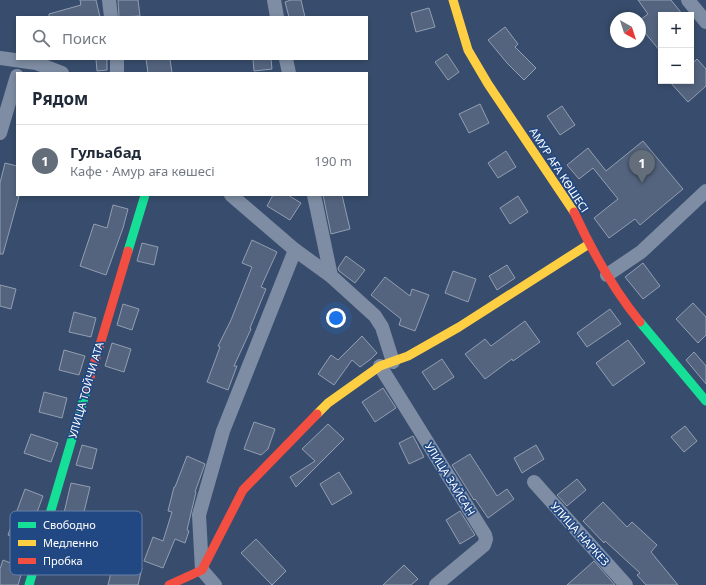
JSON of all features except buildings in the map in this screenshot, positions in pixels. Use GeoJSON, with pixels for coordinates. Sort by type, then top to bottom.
{"type":"FeatureCollection","features":[{"type":"Feature","properties":{"kind":"street"},"geometry":{"type":"LineString","coordinates":[[109,0],[111,16]]}},
{"type":"Feature","properties":{"kind":"street"},"geometry":{"type":"LineString","coordinates":[[274,0],[277,16]]}},
{"type":"Feature","properties":{"kind":"street","name":"АМУР АҒА КӨШЕСІ"},"geometry":{"type":"LineString","coordinates":[[453,0],[468,50],[488,84],[573,210],[606,275],[629,309],[706,401]]}},
{"type":"Feature","properties":{"kind":"street"},"geometry":{"type":"LineString","coordinates":[[688,0],[706,22]]}},
{"type":"Feature","properties":{"kind":"street"},"geometry":{"type":"LineString","coordinates":[[0,58],[20,67],[36,63],[59,72]]}},
{"type":"Feature","properties":{"kind":"street"},"geometry":{"type":"LineString","coordinates":[[116,60],[117,72]]}},
{"type":"Feature","properties":{"kind":"street"},"geometry":{"type":"LineString","coordinates":[[286,60],[289,72]]}},
{"type":"Feature","properties":{"kind":"street"},"geometry":{"type":"LineString","coordinates":[[0,133],[16,79]]}},
{"type":"Feature","properties":{"kind":"street"},"geometry":{"type":"LineString","coordinates":[[606,275],[641,252],[706,191]]}},
{"type":"Feature","properties":{"kind":"street","name":"УЛИЦА ТОЙЧИ АТА"},"geometry":{"type":"LineString","coordinates":[[51,511],[145,196]]}},
{"type":"Feature","properties":{"kind":"street"},"geometry":{"type":"LineString","coordinates":[[232,196],[295,250],[331,276],[375,316],[382,327],[386,364]]}},
{"type":"Feature","properties":{"kind":"street"},"geometry":{"type":"LineString","coordinates":[[314,196],[331,276]]}},
{"type":"Feature","properties":{"kind":"street"},"geometry":{"type":"LineString","coordinates":[[169,585],[202,570],[244,490],[328,402],[386,364],[408,356],[459,327],[589,244]]}},
{"type":"Feature","properties":{"kind":"street"},"geometry":{"type":"LineString","coordinates":[[216,585],[202,570],[199,515],[223,431],[295,250]]}},
{"type":"Feature","properties":{"kind":"street","name":"УЛИЦА ЗАЙСАН"},"geometry":{"type":"LineString","coordinates":[[386,364],[485,535],[486,540],[484,545],[440,584]]}},
{"type":"Feature","properties":{"kind":"street","name":"УЛИЦА НАРКЕЗ"},"geometry":{"type":"LineString","coordinates":[[534,482],[626,585]]}},
{"type":"Feature","properties":{"kind":"street","name":"УЛИЦА ТОЙЧИ АТА"},"geometry":{"type":"LineString","coordinates":[[29,585],[32,575]]}},
{"type":"Feature","properties":{"kind":"traffic: fast"},"geometry":{"type":"LineString","coordinates":[[128,251],[145,196]]}},
{"type":"Feature","properties":{"kind":"traffic: fast"},"geometry":{"type":"LineString","coordinates":[[640,322],[706,401]]}},
{"type":"Feature","properties":{"kind":"traffic: fast"},"geometry":{"type":"LineString","coordinates":[[51,511],[87,388]]}},
{"type":"Feature","properties":{"kind":"traffic: fast"},"geometry":{"type":"LineString","coordinates":[[29,585],[32,575]]}},
{"type":"Feature","properties":{"kind":"traffic: slow"},"geometry":{"type":"LineString","coordinates":[[453,0],[468,50],[488,84],[574,212]]}},
{"type":"Feature","properties":{"kind":"traffic: slow"},"geometry":{"type":"LineString","coordinates":[[317,414],[328,403],[380,366],[408,356],[459,327],[589,244]]}},
{"type":"Feature","properties":{"kind":"traffic: jam"},"geometry":{"type":"LineString","coordinates":[[574,212],[604,269],[640,322]]}},
{"type":"Feature","properties":{"kind":"traffic: jam"},"geometry":{"type":"LineString","coordinates":[[87,388],[128,251]]}},
{"type":"Feature","properties":{"kind":"traffic: jam"},"geometry":{"type":"LineString","coordinates":[[169,585],[202,570],[243,490],[317,414]]}},
{"type":"Feature","properties":{"kind":"place","name":"Гульабад"},"geometry":{"type":"Point","coordinates":[642,183]}}]}
